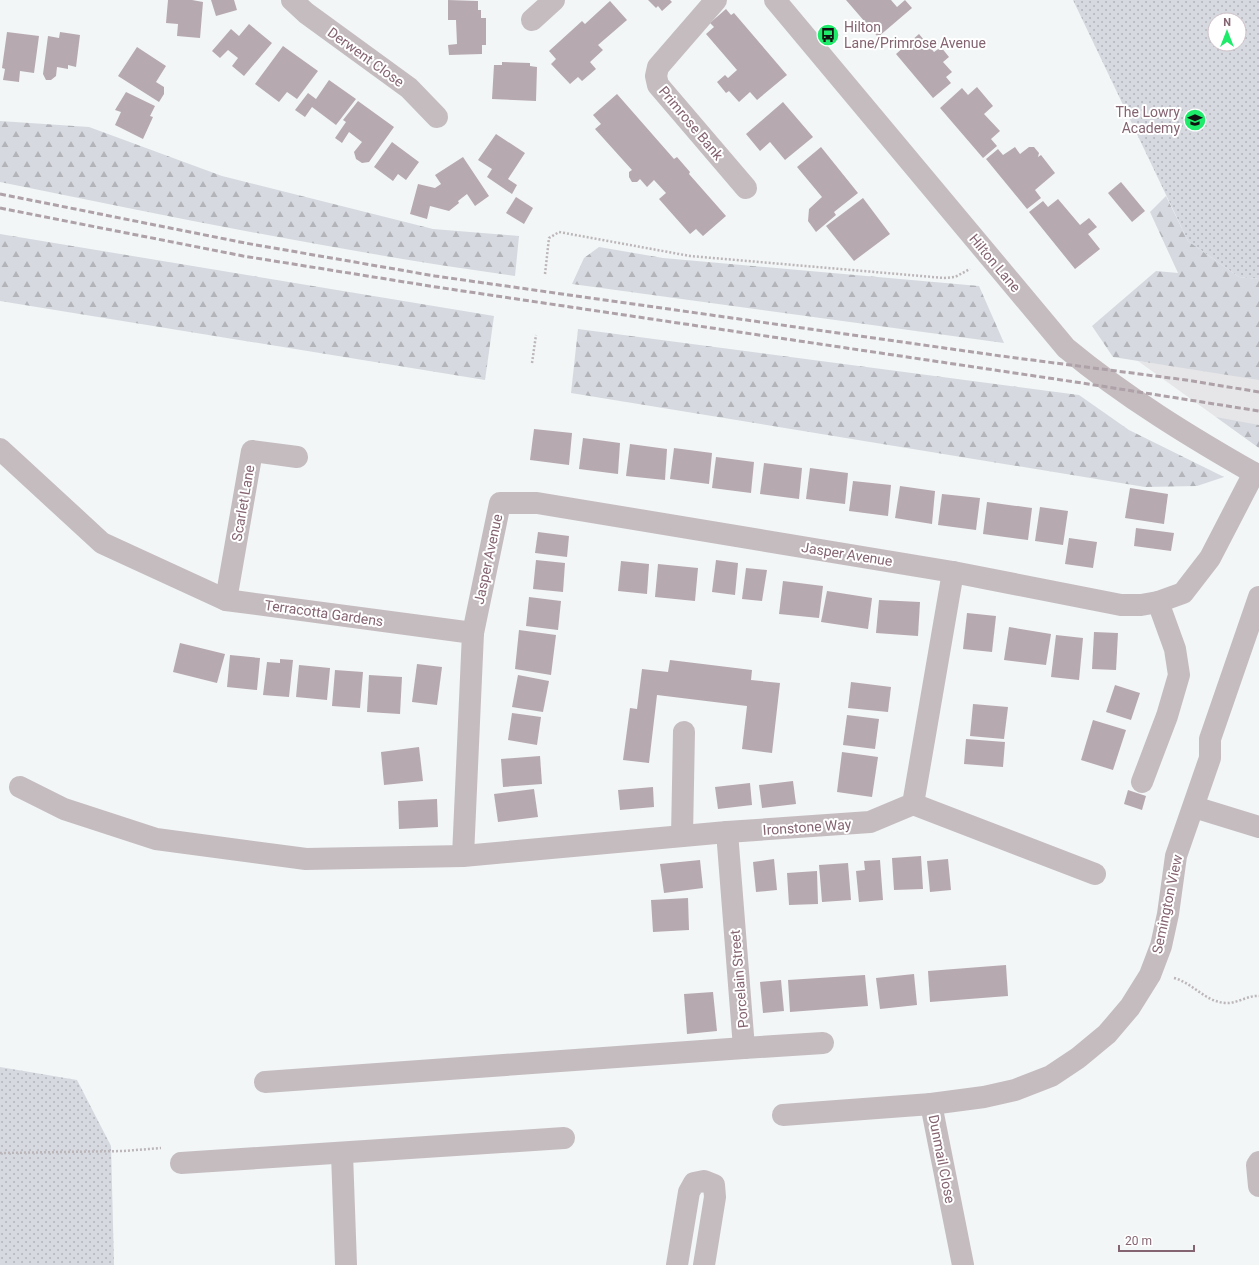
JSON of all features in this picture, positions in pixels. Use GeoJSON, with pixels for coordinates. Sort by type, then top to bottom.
{"type":"FeatureCollection","features":[{"type":"Feature","properties":{"kind":"street","name":"Derwent Close"},"geometry":{"type":"LineString","coordinates":[[292,0],[306,13],[409,88],[437,117]]}},
{"type":"Feature","properties":{"kind":"street"},"geometry":{"type":"LineString","coordinates":[[532,20],[554,0]]}},
{"type":"Feature","properties":{"kind":"street","name":"Primrose Bank"},"geometry":{"type":"LineString","coordinates":[[716,0],[658,67],[656,76],[658,85],[746,188]]}},
{"type":"Feature","properties":{"kind":"street","name":"Hilton Lane"},"geometry":{"type":"LineString","coordinates":[[775,0],[1066,348],[1103,378],[1212,448],[1257,474]]}},
{"type":"Feature","properties":{"kind":"street","name":"Terracotta Gardens"},"geometry":{"type":"LineString","coordinates":[[0,450],[102,543],[226,600],[473,633]]}},
{"type":"Feature","properties":{"kind":"street","name":"Scarlet Lane"},"geometry":{"type":"LineString","coordinates":[[226,600],[252,450],[297,457]]}},
{"type":"Feature","properties":{"kind":"street","name":"Jasper Avenue"},"geometry":{"type":"LineString","coordinates":[[473,633],[500,503],[537,503],[953,572],[1122,605],[1141,605],[1158,602],[1183,593],[1210,558],[1257,474]]}},
{"type":"Feature","properties":{"kind":"street"},"geometry":{"type":"LineString","coordinates":[[953,572],[913,804],[1095,874]]}},
{"type":"Feature","properties":{"kind":"street","name":"Semington View"},"geometry":{"type":"LineString","coordinates":[[931,1104],[984,1097],[1015,1090],[1051,1076],[1078,1058],[1107,1034],[1130,1007],[1150,975],[1161,946],[1168,914],[1176,856],[1210,758],[1210,740],[1254,625],[1259,596]]}},
{"type":"Feature","properties":{"kind":"street"},"geometry":{"type":"LineString","coordinates":[[1142,782],[1167,716],[1179,675],[1175,649],[1158,602]]}},
{"type":"Feature","properties":{"kind":"street"},"geometry":{"type":"LineString","coordinates":[[463,856],[473,633]]}},
{"type":"Feature","properties":{"kind":"street"},"geometry":{"type":"LineString","coordinates":[[682,836],[684,732]]}},
{"type":"Feature","properties":{"kind":"street","name":"Ironstone Way"},"geometry":{"type":"LineString","coordinates":[[20,786],[64,809],[156,839],[306,859],[463,856],[727,832],[870,822],[913,804]]}},
{"type":"Feature","properties":{"kind":"street"},"geometry":{"type":"LineString","coordinates":[[1194,807],[1259,827]]}},
{"type":"Feature","properties":{"kind":"street","name":"Porcelain Street"},"geometry":{"type":"LineString","coordinates":[[727,832],[744,1048],[823,1043]]}},
{"type":"Feature","properties":{"kind":"street"},"geometry":{"type":"LineString","coordinates":[[265,1082],[744,1048]]}},
{"type":"Feature","properties":{"kind":"street","name":"Dunmail Close"},"geometry":{"type":"LineString","coordinates":[[783,1115],[931,1104],[963,1265]]}},
{"type":"Feature","properties":{"kind":"street"},"geometry":{"type":"LineString","coordinates":[[181,1163],[342,1154],[564,1138]]}},
{"type":"Feature","properties":{"kind":"street"},"geometry":{"type":"LineString","coordinates":[[342,1154],[346,1265]]}},
{"type":"Feature","properties":{"kind":"street"},"geometry":{"type":"LineString","coordinates":[[1259,1162],[1257,1165],[1259,1186]]}},
{"type":"Feature","properties":{"kind":"street"},"geometry":{"type":"LineString","coordinates":[[677,1265],[689,1192],[694,1183],[704,1181],[714,1185],[715,1197],[704,1265]]}},
{"type":"Feature","properties":{"kind":"path"},"geometry":{"type":"LineString","coordinates":[[545,274],[549,238],[559,232],[690,256],[944,278],[955,277],[991,259]]}},
{"type":"Feature","properties":{"kind":"path"},"geometry":{"type":"LineString","coordinates":[[532,363],[536,335]]}},
{"type":"Feature","properties":{"kind":"path"},"geometry":{"type":"LineString","coordinates":[[1150,975],[1176,978],[1185,982],[1201,994],[1225,1003],[1259,996]]}},
{"type":"Feature","properties":{"kind":"shaded area"},"geometry":{"type":"Polygon","coordinates":[[[1138,361],[1259,378],[1259,448],[1216,417],[1138,361]]]}},
{"type":"Feature","properties":{"kind":"green space","name":"The Lowry Academy"},"geometry":{"type":"Polygon","coordinates":[[[1073,0],[1259,0],[1259,279],[1239,277],[1188,241],[1073,0]]]}},
{"type":"Feature","properties":{"kind":"green space"},"geometry":{"type":"Polygon","coordinates":[[[0,121],[89,127],[222,176],[433,229],[519,236],[515,276],[450,267],[321,245],[192,221],[0,182],[0,121]]]}},
{"type":"Feature","properties":{"kind":"green space"},"geometry":{"type":"Polygon","coordinates":[[[1166,196],[1188,241],[1239,277],[1259,279],[1259,380],[1113,357],[1092,326],[1156,271],[1178,273],[1150,212],[1166,196]]]}},
{"type":"Feature","properties":{"kind":"green space"},"geometry":{"type":"Polygon","coordinates":[[[0,234],[494,316],[485,380],[0,301],[0,234]]]}},
{"type":"Feature","properties":{"kind":"green space"},"geometry":{"type":"Polygon","coordinates":[[[599,247],[663,258],[979,286],[1004,343],[572,284],[584,258],[599,247]]]}},
{"type":"Feature","properties":{"kind":"green space"},"geometry":{"type":"Polygon","coordinates":[[[578,329],[1079,395],[1129,430],[1224,477],[1197,486],[1145,487],[571,393],[578,329]]]}},
{"type":"Feature","properties":{"kind":"green space"},"geometry":{"type":"Polygon","coordinates":[[[1216,417],[1259,425],[1259,448],[1216,417]]]}},
{"type":"Feature","properties":{"kind":"green space"},"geometry":{"type":"Polygon","coordinates":[[[0,1067],[77,1080],[111,1146],[114,1265],[0,1265],[0,1067]]]}},
{"type":"Feature","properties":{"kind":"building"},"geometry":{"type":"Polygon","coordinates":[[[168,0],[192,0],[203,2],[200,38],[177,36],[178,24],[166,23],[168,0]]]}},
{"type":"Feature","properties":{"kind":"building"},"geometry":{"type":"Polygon","coordinates":[[[211,0],[234,0],[237,10],[216,16],[211,0]]]}},
{"type":"Feature","properties":{"kind":"building"},"geometry":{"type":"Polygon","coordinates":[[[448,0],[478,1],[478,10],[481,10],[481,18],[486,18],[486,45],[482,45],[482,54],[449,55],[448,45],[457,44],[456,20],[448,20],[448,0]]]}},
{"type":"Feature","properties":{"kind":"building"},"geometry":{"type":"Polygon","coordinates":[[[648,0],[670,0],[672,2],[662,11],[658,6],[656,8],[648,0]]]}},
{"type":"Feature","properties":{"kind":"building"},"geometry":{"type":"Polygon","coordinates":[[[846,0],[891,0],[897,7],[905,0],[912,8],[878,37],[846,0]]]}},
{"type":"Feature","properties":{"kind":"building"},"geometry":{"type":"Polygon","coordinates":[[[610,1],[627,20],[598,45],[603,50],[590,62],[596,69],[582,81],[578,77],[570,84],[551,64],[556,59],[549,51],[582,21],[585,24],[610,1]]]}},
{"type":"Feature","properties":{"kind":"building"},"geometry":{"type":"Polygon","coordinates":[[[726,9],[731,15],[734,13],[787,75],[757,100],[750,92],[739,102],[729,91],[726,93],[717,82],[725,75],[728,78],[737,70],[706,34],[714,27],[710,23],[726,9]]]}},
{"type":"Feature","properties":{"kind":"building"},"geometry":{"type":"Polygon","coordinates":[[[249,24],[272,43],[244,76],[232,66],[238,58],[228,50],[220,58],[212,51],[231,29],[239,36],[249,24]]]}},
{"type":"Feature","properties":{"kind":"building"},"geometry":{"type":"Polygon","coordinates":[[[7,32],[39,36],[34,73],[20,71],[19,82],[3,80],[5,69],[2,68],[7,32]]]}},
{"type":"Feature","properties":{"kind":"building"},"geometry":{"type":"Polygon","coordinates":[[[60,32],[80,35],[76,67],[68,65],[68,69],[57,67],[56,76],[51,80],[46,80],[43,74],[48,36],[59,38],[60,32]]]}},
{"type":"Feature","properties":{"kind":"building"},"geometry":{"type":"Polygon","coordinates":[[[919,34],[934,52],[941,47],[949,57],[943,62],[952,72],[946,77],[951,83],[933,98],[896,54],[919,34]]]}},
{"type":"Feature","properties":{"kind":"building"},"geometry":{"type":"Polygon","coordinates":[[[283,46],[318,71],[297,99],[287,92],[279,102],[255,84],[283,46]]]}},
{"type":"Feature","properties":{"kind":"building"},"geometry":{"type":"Polygon","coordinates":[[[137,47],[166,66],[156,82],[164,87],[164,94],[159,102],[118,76],[137,47]]]}},
{"type":"Feature","properties":{"kind":"building"},"geometry":{"type":"Polygon","coordinates":[[[502,62],[530,63],[530,66],[537,67],[536,101],[492,99],[494,65],[502,65],[502,62]]]}},
{"type":"Feature","properties":{"kind":"building"},"geometry":{"type":"Polygon","coordinates":[[[329,80],[356,99],[336,125],[312,107],[305,117],[295,110],[308,93],[316,99],[329,80]]]}},
{"type":"Feature","properties":{"kind":"building"},"geometry":{"type":"Polygon","coordinates":[[[977,87],[993,106],[984,114],[1000,131],[991,139],[997,146],[983,158],[940,108],[962,88],[968,95],[977,87]]]}},
{"type":"Feature","properties":{"kind":"building"},"geometry":{"type":"Polygon","coordinates":[[[126,92],[155,106],[150,116],[153,117],[143,139],[115,125],[121,112],[115,110],[126,92]]]}},
{"type":"Feature","properties":{"kind":"building"},"geometry":{"type":"Polygon","coordinates":[[[617,94],[674,159],[677,157],[690,172],[689,174],[726,216],[703,236],[696,229],[690,234],[659,199],[666,193],[654,180],[647,187],[640,179],[637,182],[632,182],[629,177],[629,172],[632,170],[595,129],[601,124],[593,115],[617,94]]]}},
{"type":"Feature","properties":{"kind":"building"},"geometry":{"type":"Polygon","coordinates":[[[358,101],[394,127],[369,162],[362,163],[356,159],[354,152],[362,142],[349,132],[342,143],[335,138],[346,122],[343,120],[358,101]]]}},
{"type":"Feature","properties":{"kind":"building"},"geometry":{"type":"Polygon","coordinates":[[[783,102],[813,137],[785,160],[770,142],[760,151],[746,134],[783,102]]]}},
{"type":"Feature","properties":{"kind":"building"},"geometry":{"type":"Polygon","coordinates":[[[496,134],[525,153],[508,179],[517,185],[512,194],[487,177],[492,169],[478,160],[496,134]]]}},
{"type":"Feature","properties":{"kind":"building"},"geometry":{"type":"Polygon","coordinates":[[[392,142],[419,162],[406,180],[398,174],[393,181],[374,167],[392,142]]]}},
{"type":"Feature","properties":{"kind":"building"},"geometry":{"type":"Polygon","coordinates":[[[821,147],[858,193],[834,212],[836,215],[816,232],[808,221],[809,209],[822,197],[797,167],[821,147]]]}},
{"type":"Feature","properties":{"kind":"building"},"geometry":{"type":"Polygon","coordinates":[[[1015,147],[1020,154],[1029,147],[1034,147],[1039,153],[1038,157],[1041,155],[1055,173],[1035,190],[1041,198],[1027,209],[986,159],[998,149],[1003,155],[1015,147]]]}},
{"type":"Feature","properties":{"kind":"building"},"geometry":{"type":"Polygon","coordinates":[[[463,157],[489,196],[475,206],[467,194],[449,211],[430,206],[427,219],[410,214],[418,184],[435,188],[441,184],[435,175],[463,157]]]}},
{"type":"Feature","properties":{"kind":"building"},"geometry":{"type":"Polygon","coordinates":[[[1121,182],[1145,211],[1132,222],[1108,193],[1121,182]]]}},
{"type":"Feature","properties":{"kind":"building"},"geometry":{"type":"Polygon","coordinates":[[[516,197],[533,208],[524,224],[506,213],[516,197]]]}},
{"type":"Feature","properties":{"kind":"building"},"geometry":{"type":"Polygon","coordinates":[[[863,198],[890,234],[854,261],[826,226],[863,198]]]}},
{"type":"Feature","properties":{"kind":"building"},"geometry":{"type":"Polygon","coordinates":[[[1058,199],[1080,225],[1089,218],[1097,227],[1088,234],[1100,249],[1075,269],[1029,212],[1043,201],[1048,207],[1058,199]]]}},
{"type":"Feature","properties":{"kind":"building"},"geometry":{"type":"Polygon","coordinates":[[[534,429],[572,433],[569,465],[530,460],[534,429]]]}},
{"type":"Feature","properties":{"kind":"building"},"geometry":{"type":"Polygon","coordinates":[[[583,438],[620,443],[618,474],[579,469],[583,438]]]}},
{"type":"Feature","properties":{"kind":"building"},"geometry":{"type":"Polygon","coordinates":[[[630,444],[667,449],[665,480],[626,476],[630,444]]]}},
{"type":"Feature","properties":{"kind":"building"},"geometry":{"type":"Polygon","coordinates":[[[674,448],[712,453],[709,484],[670,479],[674,448]]]}},
{"type":"Feature","properties":{"kind":"building"},"geometry":{"type":"Polygon","coordinates":[[[716,457],[754,462],[751,493],[712,488],[716,457]]]}},
{"type":"Feature","properties":{"kind":"building"},"geometry":{"type":"Polygon","coordinates":[[[764,463],[802,468],[799,499],[760,494],[764,463]]]}},
{"type":"Feature","properties":{"kind":"building"},"geometry":{"type":"Polygon","coordinates":[[[810,468],[848,473],[845,504],[806,499],[810,468]]]}},
{"type":"Feature","properties":{"kind":"building"},"geometry":{"type":"Polygon","coordinates":[[[853,481],[891,485],[888,516],[849,511],[853,481]]]}},
{"type":"Feature","properties":{"kind":"building"},"geometry":{"type":"Polygon","coordinates":[[[900,486],[935,491],[932,524],[895,518],[900,486]]]}},
{"type":"Feature","properties":{"kind":"building"},"geometry":{"type":"Polygon","coordinates":[[[1130,488],[1168,494],[1164,524],[1125,518],[1130,488]]]}},
{"type":"Feature","properties":{"kind":"building"},"geometry":{"type":"Polygon","coordinates":[[[942,494],[980,498],[976,530],[938,525],[942,494]]]}},
{"type":"Feature","properties":{"kind":"building"},"geometry":{"type":"Polygon","coordinates":[[[987,502],[1032,508],[1028,540],[983,534],[987,502]]]}},
{"type":"Feature","properties":{"kind":"building"},"geometry":{"type":"Polygon","coordinates":[[[1040,507],[1068,511],[1063,545],[1035,541],[1040,507]]]}},
{"type":"Feature","properties":{"kind":"building"},"geometry":{"type":"Polygon","coordinates":[[[1136,528],[1174,533],[1171,551],[1134,546],[1136,528]]]}},
{"type":"Feature","properties":{"kind":"building"},"geometry":{"type":"Polygon","coordinates":[[[538,532],[569,536],[567,557],[535,553],[538,532]]]}},
{"type":"Feature","properties":{"kind":"building"},"geometry":{"type":"Polygon","coordinates":[[[1069,538],[1097,542],[1093,568],[1065,564],[1069,538]]]}},
{"type":"Feature","properties":{"kind":"building"},"geometry":{"type":"Polygon","coordinates":[[[536,560],[565,563],[563,592],[533,589],[536,560]]]}},
{"type":"Feature","properties":{"kind":"building"},"geometry":{"type":"Polygon","coordinates":[[[716,560],[738,563],[735,595],[712,592],[716,560]]]}},
{"type":"Feature","properties":{"kind":"building"},"geometry":{"type":"Polygon","coordinates":[[[621,561],[649,564],[647,594],[618,591],[621,561]]]}},
{"type":"Feature","properties":{"kind":"building"},"geometry":{"type":"Polygon","coordinates":[[[658,564],[698,568],[695,601],[655,597],[658,564]]]}},
{"type":"Feature","properties":{"kind":"building"},"geometry":{"type":"Polygon","coordinates":[[[746,568],[767,570],[762,601],[742,599],[746,568]]]}},
{"type":"Feature","properties":{"kind":"building"},"geometry":{"type":"Polygon","coordinates":[[[783,581],[823,586],[819,618],[779,614],[783,581]]]}},
{"type":"Feature","properties":{"kind":"building"},"geometry":{"type":"Polygon","coordinates":[[[827,591],[872,598],[868,629],[821,622],[827,591]]]}},
{"type":"Feature","properties":{"kind":"building"},"geometry":{"type":"Polygon","coordinates":[[[529,597],[561,601],[558,630],[526,626],[529,597]]]}},
{"type":"Feature","properties":{"kind":"building"},"geometry":{"type":"Polygon","coordinates":[[[879,600],[920,602],[918,636],[876,633],[879,600]]]}},
{"type":"Feature","properties":{"kind":"building"},"geometry":{"type":"Polygon","coordinates":[[[967,613],[996,616],[992,652],[963,649],[967,613]]]}},
{"type":"Feature","properties":{"kind":"building"},"geometry":{"type":"Polygon","coordinates":[[[1009,627],[1051,634],[1046,665],[1004,660],[1009,627]]]}},
{"type":"Feature","properties":{"kind":"building"},"geometry":{"type":"Polygon","coordinates":[[[519,630],[556,635],[551,675],[515,669],[519,630]]]}},
{"type":"Feature","properties":{"kind":"building"},"geometry":{"type":"Polygon","coordinates":[[[1094,632],[1118,633],[1116,670],[1092,669],[1094,632]]]}},
{"type":"Feature","properties":{"kind":"building"},"geometry":{"type":"Polygon","coordinates":[[[1056,635],[1083,638],[1079,680],[1051,677],[1056,635]]]}},
{"type":"Feature","properties":{"kind":"building"},"geometry":{"type":"Polygon","coordinates":[[[180,643],[225,654],[217,683],[173,672],[180,643]]]}},
{"type":"Feature","properties":{"kind":"building"},"geometry":{"type":"Polygon","coordinates":[[[230,655],[260,658],[257,690],[227,687],[230,655]]]}},
{"type":"Feature","properties":{"kind":"building"},"geometry":{"type":"Polygon","coordinates":[[[280,659],[293,660],[289,697],[263,695],[267,662],[280,663],[280,659]]]}},
{"type":"Feature","properties":{"kind":"building"},"geometry":{"type":"Polygon","coordinates":[[[670,660],[752,670],[751,680],[780,683],[772,753],[742,749],[747,706],[657,695],[649,763],[623,760],[630,708],[637,709],[642,669],[668,672],[670,660]]]}},
{"type":"Feature","properties":{"kind":"building"},"geometry":{"type":"Polygon","coordinates":[[[417,664],[442,667],[437,705],[412,702],[417,664]]]}},
{"type":"Feature","properties":{"kind":"building"},"geometry":{"type":"Polygon","coordinates":[[[299,665],[330,668],[327,700],[296,697],[299,665]]]}},
{"type":"Feature","properties":{"kind":"building"},"geometry":{"type":"Polygon","coordinates":[[[335,670],[363,672],[360,708],[332,706],[335,670]]]}},
{"type":"Feature","properties":{"kind":"building"},"geometry":{"type":"Polygon","coordinates":[[[369,675],[402,677],[400,714],[367,712],[369,675]]]}},
{"type":"Feature","properties":{"kind":"building"},"geometry":{"type":"Polygon","coordinates":[[[518,675],[549,681],[543,712],[512,707],[518,675]]]}},
{"type":"Feature","properties":{"kind":"building"},"geometry":{"type":"Polygon","coordinates":[[[851,682],[891,687],[888,712],[848,708],[851,682]]]}},
{"type":"Feature","properties":{"kind":"building"},"geometry":{"type":"Polygon","coordinates":[[[1115,685],[1140,693],[1131,720],[1106,712],[1115,685]]]}},
{"type":"Feature","properties":{"kind":"building"},"geometry":{"type":"Polygon","coordinates":[[[973,704],[1008,707],[1004,739],[970,736],[973,704]]]}},
{"type":"Feature","properties":{"kind":"building"},"geometry":{"type":"Polygon","coordinates":[[[512,713],[541,717],[537,745],[508,740],[512,713]]]}},
{"type":"Feature","properties":{"kind":"building"},"geometry":{"type":"Polygon","coordinates":[[[847,715],[879,719],[875,749],[843,745],[847,715]]]}},
{"type":"Feature","properties":{"kind":"building"},"geometry":{"type":"Polygon","coordinates":[[[1093,720],[1126,730],[1113,770],[1081,760],[1093,720]]]}},
{"type":"Feature","properties":{"kind":"building"},"geometry":{"type":"Polygon","coordinates":[[[966,739],[1005,742],[1003,767],[964,764],[966,739]]]}},
{"type":"Feature","properties":{"kind":"building"},"geometry":{"type":"Polygon","coordinates":[[[419,747],[423,781],[384,785],[381,752],[419,747]]]}},
{"type":"Feature","properties":{"kind":"building"},"geometry":{"type":"Polygon","coordinates":[[[842,752],[878,757],[872,797],[837,792],[842,752]]]}},
{"type":"Feature","properties":{"kind":"building"},"geometry":{"type":"Polygon","coordinates":[[[540,756],[542,784],[503,787],[501,759],[540,756]]]}},
{"type":"Feature","properties":{"kind":"building"},"geometry":{"type":"Polygon","coordinates":[[[793,781],[796,804],[762,808],[759,785],[793,781]]]}},
{"type":"Feature","properties":{"kind":"building"},"geometry":{"type":"Polygon","coordinates":[[[750,783],[752,805],[718,809],[715,787],[750,783]]]}},
{"type":"Feature","properties":{"kind":"building"},"geometry":{"type":"Polygon","coordinates":[[[653,787],[654,807],[620,810],[618,790],[653,787]]]}},
{"type":"Feature","properties":{"kind":"building"},"geometry":{"type":"Polygon","coordinates":[[[534,789],[538,817],[498,822],[494,794],[534,789]]]}},
{"type":"Feature","properties":{"kind":"building"},"geometry":{"type":"Polygon","coordinates":[[[1128,790],[1146,796],[1142,810],[1124,804],[1128,790]]]}},
{"type":"Feature","properties":{"kind":"building"},"geometry":{"type":"Polygon","coordinates":[[[437,799],[438,827],[399,829],[398,801],[437,799]]]}},
{"type":"Feature","properties":{"kind":"building"},"geometry":{"type":"Polygon","coordinates":[[[921,856],[923,889],[894,890],[892,858],[921,856]]]}},
{"type":"Feature","properties":{"kind":"building"},"geometry":{"type":"Polygon","coordinates":[[[774,859],[777,890],[756,892],[753,862],[774,859]]]}},
{"type":"Feature","properties":{"kind":"building"},"geometry":{"type":"Polygon","coordinates":[[[948,859],[951,890],[930,892],[927,861],[948,859]]]}},
{"type":"Feature","properties":{"kind":"building"},"geometry":{"type":"Polygon","coordinates":[[[700,860],[703,888],[664,893],[660,864],[700,860]]]}},
{"type":"Feature","properties":{"kind":"building"},"geometry":{"type":"Polygon","coordinates":[[[880,860],[883,900],[859,902],[856,871],[865,870],[864,861],[880,860]]]}},
{"type":"Feature","properties":{"kind":"building"},"geometry":{"type":"Polygon","coordinates":[[[848,863],[851,900],[822,902],[819,865],[848,863]]]}},
{"type":"Feature","properties":{"kind":"building"},"geometry":{"type":"Polygon","coordinates":[[[817,871],[818,904],[789,905],[787,873],[817,871]]]}},
{"type":"Feature","properties":{"kind":"building"},"geometry":{"type":"Polygon","coordinates":[[[688,898],[689,930],[653,932],[651,900],[688,898]]]}},
{"type":"Feature","properties":{"kind":"building"},"geometry":{"type":"Polygon","coordinates":[[[1006,965],[1008,996],[930,1002],[928,971],[1006,965]]]}},
{"type":"Feature","properties":{"kind":"building"},"geometry":{"type":"Polygon","coordinates":[[[914,974],[917,1005],[880,1009],[876,978],[914,974]]]}},
{"type":"Feature","properties":{"kind":"building"},"geometry":{"type":"Polygon","coordinates":[[[865,975],[868,1006],[790,1012],[788,980],[865,975]]]}},
{"type":"Feature","properties":{"kind":"building"},"geometry":{"type":"Polygon","coordinates":[[[781,980],[784,1011],[763,1013],[760,982],[781,980]]]}},
{"type":"Feature","properties":{"kind":"building"},"geometry":{"type":"Polygon","coordinates":[[[713,992],[717,1031],[687,1034],[684,994],[713,992]]]}},
{"type":"Feature","properties":{"kind":"railway"},"geometry":{"type":"LineString","coordinates":[[0,194],[245,243],[435,276],[1001,356],[1186,380],[1259,392]]}},
{"type":"Feature","properties":{"kind":"railway"},"geometry":{"type":"LineString","coordinates":[[0,208],[243,256],[436,287],[1082,383],[1259,411]]}},
{"type":"Feature","properties":{"kind":"place","name":"Hilton Lane/Primrose Avenue"},"geometry":{"type":"Point","coordinates":[828,35]}},
{"type":"Feature","properties":{"kind":"place","name":"The Lowry Academy"},"geometry":{"type":"Point","coordinates":[1195,120]}}]}
